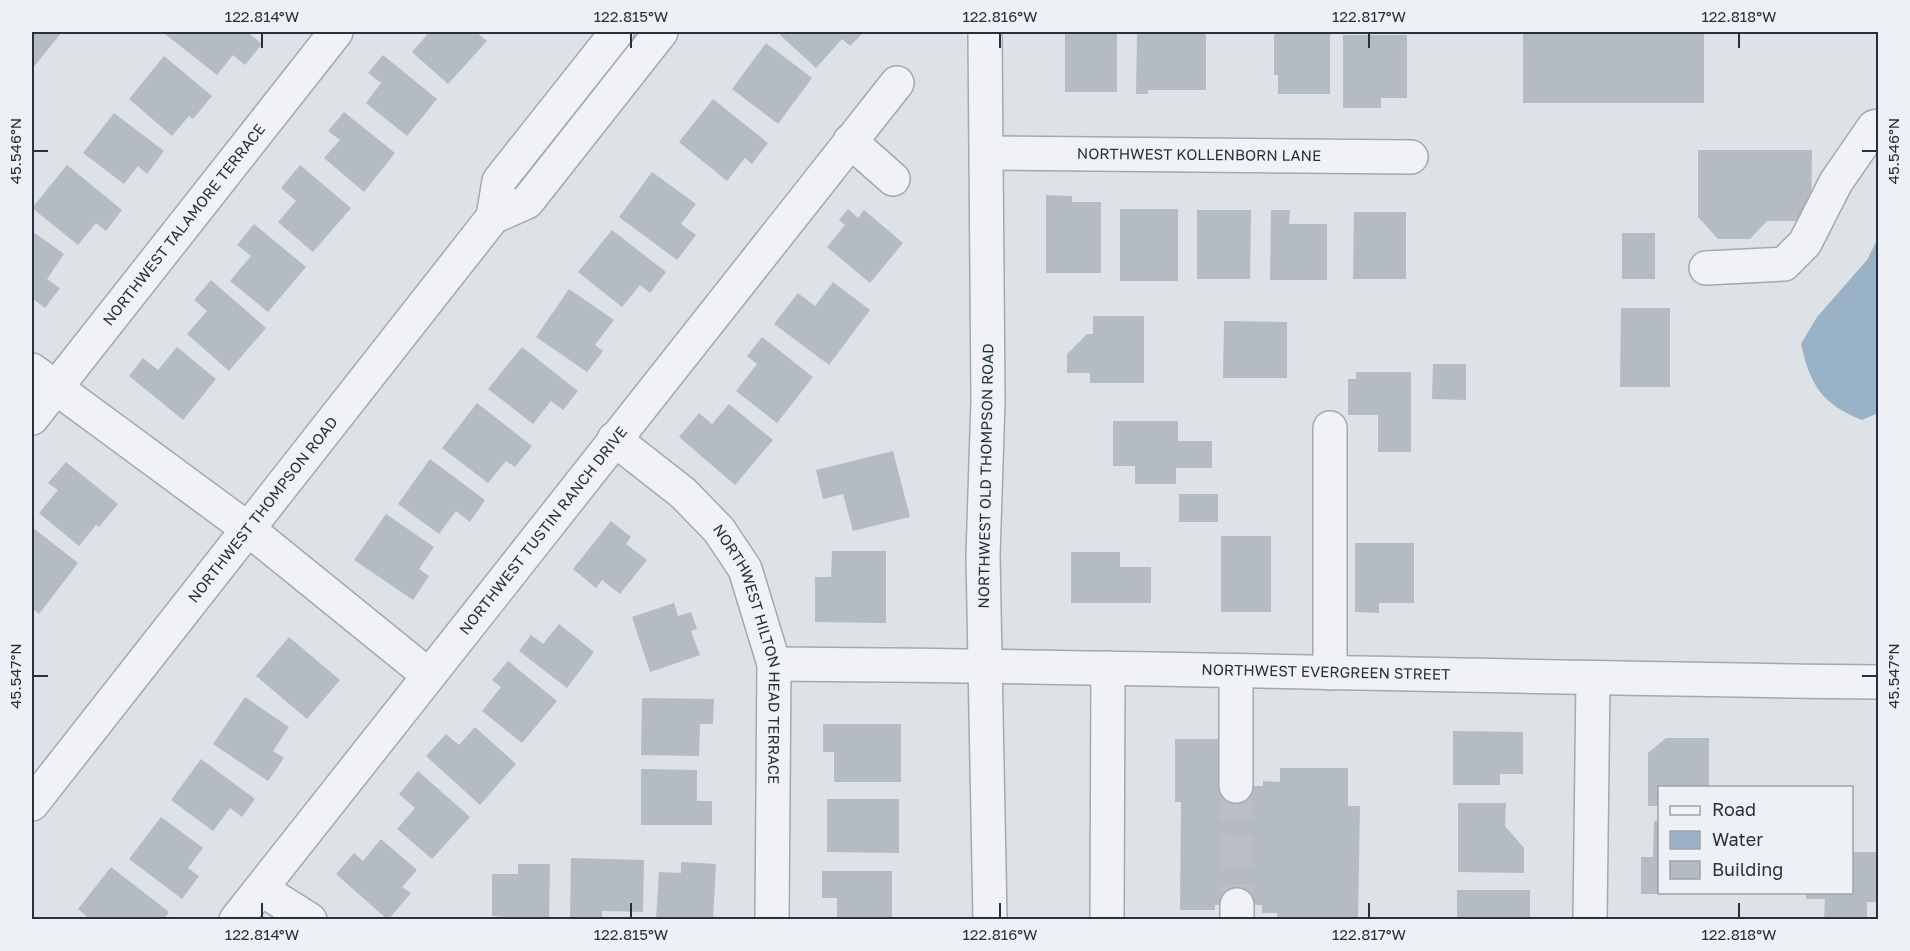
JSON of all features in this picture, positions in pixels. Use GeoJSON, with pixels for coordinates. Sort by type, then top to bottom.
{"type":"FeatureCollection","features":[{"type":"Feature","properties":{"kind":"street","name":"NORTHWEST TALAMORE TERRACE"},"geometry":{"type":"LineString","coordinates":[[32,418],[43,380],[336,32]]}},
{"type":"Feature","properties":{"kind":"street","name":"NORTHWEST THOMPSON ROAD"},"geometry":{"type":"LineString","coordinates":[[32,804],[493,217],[500,181],[617,32]]}},
{"type":"Feature","properties":{"kind":"street","name":"NORTHWEST THOMPSON ROAD"},"geometry":{"type":"LineString","coordinates":[[493,217],[527,202],[662,32]]}},
{"type":"Feature","properties":{"kind":"street","name":"NORTHWEST OLD THOMPSON ROAD"},"geometry":{"type":"LineString","coordinates":[[985,32],[988,401],[983,556],[990,920]]}},
{"type":"Feature","properties":{"kind":"street","name":"NORTHWEST TUSTIN RANCH DRIVE"},"geometry":{"type":"LineString","coordinates":[[236,920],[897,83]]}},
{"type":"Feature","properties":{"kind":"street"},"geometry":{"type":"LineString","coordinates":[[1706,268],[1784,264],[1805,243],[1836,182],[1874,127],[1878,126]]}},
{"type":"Feature","properties":{"kind":"street"},"geometry":{"type":"LineString","coordinates":[[850,141],[893,180]]}},
{"type":"Feature","properties":{"kind":"street","name":"NORTHWEST KOLLENBORN LANE"},"geometry":{"type":"LineString","coordinates":[[987,153],[1412,157]]}},
{"type":"Feature","properties":{"kind":"street"},"geometry":{"type":"LineString","coordinates":[[43,380],[248,529],[428,674]]}},
{"type":"Feature","properties":{"kind":"street"},"geometry":{"type":"LineString","coordinates":[[1330,428],[1330,673]]}},
{"type":"Feature","properties":{"kind":"street","name":"NORTHWEST HILTON HEAD TERRACE"},"geometry":{"type":"LineString","coordinates":[[614,439],[682,493],[719,530],[745,569],[774,664],[772,920]]}},
{"type":"Feature","properties":{"kind":"street","name":"NORTHWEST EVERGREEN STREET"},"geometry":{"type":"LineString","coordinates":[[774,664],[984,665],[1593,679],[1878,682]]}},
{"type":"Feature","properties":{"kind":"street"},"geometry":{"type":"LineString","coordinates":[[1107,920],[1108,668]]}},
{"type":"Feature","properties":{"kind":"street"},"geometry":{"type":"LineString","coordinates":[[1236,671],[1236,786]]}},
{"type":"Feature","properties":{"kind":"street"},"geometry":{"type":"LineString","coordinates":[[1590,920],[1593,679]]}},
{"type":"Feature","properties":{"kind":"street"},"geometry":{"type":"LineString","coordinates":[[261,889],[310,920]]}},
{"type":"Feature","properties":{"kind":"water"},"geometry":{"type":"Polygon","coordinates":[[[1878,238],[1878,413],[1862,420],[1827,400],[1814,382],[1801,344],[1817,317],[1867,260],[1878,238]]]}},
{"type":"Feature","properties":{"kind":"building"},"geometry":{"type":"Polygon","coordinates":[[[32,32],[62,32],[32,69],[32,32]]]}},
{"type":"Feature","properties":{"kind":"building"},"geometry":{"type":"Polygon","coordinates":[[[167,32],[247,32],[262,44],[245,65],[233,55],[217,75],[165,34],[167,32]]]}},
{"type":"Feature","properties":{"kind":"building"},"geometry":{"type":"Polygon","coordinates":[[[423,32],[476,32],[487,41],[448,84],[412,52],[427,35],[423,32]]]}},
{"type":"Feature","properties":{"kind":"building"},"geometry":{"type":"Polygon","coordinates":[[[780,32],[864,32],[850,46],[842,39],[816,68],[780,35],[780,32]]]}},
{"type":"Feature","properties":{"kind":"building"},"geometry":{"type":"Polygon","coordinates":[[[1065,32],[1117,32],[1117,92],[1065,92],[1065,32]]]}},
{"type":"Feature","properties":{"kind":"building"},"geometry":{"type":"Polygon","coordinates":[[[1206,32],[1206,90],[1148,90],[1148,94],[1136,94],[1137,33],[1206,32]]]}},
{"type":"Feature","properties":{"kind":"building"},"geometry":{"type":"Polygon","coordinates":[[[1274,32],[1330,32],[1330,94],[1278,94],[1278,75],[1274,75],[1274,32]]]}},
{"type":"Feature","properties":{"kind":"building"},"geometry":{"type":"Polygon","coordinates":[[[1523,32],[1704,32],[1704,103],[1523,103],[1523,32]]]}},
{"type":"Feature","properties":{"kind":"building"},"geometry":{"type":"Polygon","coordinates":[[[1343,35],[1407,35],[1407,98],[1381,98],[1381,108],[1343,108],[1343,35]]]}},
{"type":"Feature","properties":{"kind":"building"},"geometry":{"type":"Polygon","coordinates":[[[766,43],[812,78],[778,124],[732,89],[766,43]]]}},
{"type":"Feature","properties":{"kind":"building"},"geometry":{"type":"Polygon","coordinates":[[[383,55],[437,99],[407,136],[366,103],[381,83],[368,73],[383,55]]]}},
{"type":"Feature","properties":{"kind":"building"},"geometry":{"type":"Polygon","coordinates":[[[164,56],[212,96],[193,119],[189,116],[172,136],[129,99],[164,56]]]}},
{"type":"Feature","properties":{"kind":"building"},"geometry":{"type":"Polygon","coordinates":[[[713,99],[768,143],[752,164],[745,158],[727,181],[679,142],[713,99]]]}},
{"type":"Feature","properties":{"kind":"building"},"geometry":{"type":"Polygon","coordinates":[[[344,112],[395,153],[364,192],[324,158],[340,140],[328,131],[344,112]]]}},
{"type":"Feature","properties":{"kind":"building"},"geometry":{"type":"Polygon","coordinates":[[[114,113],[164,151],[147,174],[138,166],[124,184],[83,153],[114,113]]]}},
{"type":"Feature","properties":{"kind":"building"},"geometry":{"type":"Polygon","coordinates":[[[1698,150],[1812,150],[1811,221],[1767,221],[1750,239],[1718,239],[1698,217],[1698,150]]]}},
{"type":"Feature","properties":{"kind":"building"},"geometry":{"type":"Polygon","coordinates":[[[67,165],[122,210],[106,231],[96,223],[78,245],[32,208],[67,165]]]}},
{"type":"Feature","properties":{"kind":"building"},"geometry":{"type":"Polygon","coordinates":[[[300,165],[351,208],[313,252],[278,222],[296,201],[281,188],[300,165]]]}},
{"type":"Feature","properties":{"kind":"building"},"geometry":{"type":"Polygon","coordinates":[[[652,172],[696,204],[681,224],[696,235],[677,260],[619,217],[652,172]]]}},
{"type":"Feature","properties":{"kind":"building"},"geometry":{"type":"Polygon","coordinates":[[[1046,195],[1072,196],[1072,202],[1101,202],[1101,273],[1046,273],[1046,195]]]}},
{"type":"Feature","properties":{"kind":"building"},"geometry":{"type":"Polygon","coordinates":[[[848,209],[858,218],[864,210],[903,243],[870,283],[827,247],[845,225],[839,220],[848,209]]]}},
{"type":"Feature","properties":{"kind":"building"},"geometry":{"type":"Polygon","coordinates":[[[1120,209],[1178,209],[1178,281],[1120,281],[1120,209]]]}},
{"type":"Feature","properties":{"kind":"building"},"geometry":{"type":"Polygon","coordinates":[[[1197,210],[1251,210],[1250,279],[1197,279],[1197,210]]]}},
{"type":"Feature","properties":{"kind":"building"},"geometry":{"type":"Polygon","coordinates":[[[1271,210],[1290,210],[1289,224],[1327,224],[1327,280],[1270,280],[1271,210]]]}},
{"type":"Feature","properties":{"kind":"building"},"geometry":{"type":"Polygon","coordinates":[[[1354,212],[1406,212],[1406,279],[1353,279],[1354,212]]]}},
{"type":"Feature","properties":{"kind":"building"},"geometry":{"type":"Polygon","coordinates":[[[254,224],[306,267],[268,312],[230,281],[251,256],[237,245],[254,224]]]}},
{"type":"Feature","properties":{"kind":"building"},"geometry":{"type":"Polygon","coordinates":[[[612,230],[666,272],[650,293],[640,285],[622,307],[578,272],[612,230]]]}},
{"type":"Feature","properties":{"kind":"building"},"geometry":{"type":"Polygon","coordinates":[[[32,231],[64,254],[47,279],[60,288],[45,308],[32,298],[32,231]]]}},
{"type":"Feature","properties":{"kind":"building"},"geometry":{"type":"Polygon","coordinates":[[[1622,233],[1655,233],[1655,279],[1622,279],[1622,233]]]}},
{"type":"Feature","properties":{"kind":"building"},"geometry":{"type":"Polygon","coordinates":[[[211,280],[266,328],[229,371],[187,334],[207,311],[194,300],[211,280]]]}},
{"type":"Feature","properties":{"kind":"building"},"geometry":{"type":"Polygon","coordinates":[[[833,282],[870,310],[829,365],[774,324],[798,293],[815,306],[833,282]]]}},
{"type":"Feature","properties":{"kind":"building"},"geometry":{"type":"Polygon","coordinates":[[[569,289],[614,320],[595,345],[603,351],[587,372],[536,337],[569,289]]]}},
{"type":"Feature","properties":{"kind":"building"},"geometry":{"type":"Polygon","coordinates":[[[1621,308],[1670,308],[1670,387],[1620,387],[1621,308]]]}},
{"type":"Feature","properties":{"kind":"building"},"geometry":{"type":"Polygon","coordinates":[[[1093,316],[1144,316],[1144,383],[1090,383],[1090,373],[1067,373],[1067,354],[1087,334],[1093,334],[1093,316]]]}},
{"type":"Feature","properties":{"kind":"building"},"geometry":{"type":"Polygon","coordinates":[[[1224,321],[1287,322],[1287,378],[1223,378],[1224,321]]]}},
{"type":"Feature","properties":{"kind":"building"},"geometry":{"type":"Polygon","coordinates":[[[762,337],[813,377],[777,423],[736,391],[757,364],[747,356],[762,337]]]}},
{"type":"Feature","properties":{"kind":"building"},"geometry":{"type":"Polygon","coordinates":[[[177,347],[216,379],[183,420],[129,376],[143,358],[158,370],[177,347]]]}},
{"type":"Feature","properties":{"kind":"building"},"geometry":{"type":"Polygon","coordinates":[[[522,347],[578,391],[563,410],[551,401],[533,424],[488,389],[522,347]]]}},
{"type":"Feature","properties":{"kind":"building"},"geometry":{"type":"Polygon","coordinates":[[[1433,364],[1466,364],[1466,400],[1432,399],[1433,364]]]}},
{"type":"Feature","properties":{"kind":"building"},"geometry":{"type":"Polygon","coordinates":[[[1356,372],[1411,372],[1411,452],[1378,452],[1378,415],[1348,415],[1348,379],[1356,379],[1356,372]]]}},
{"type":"Feature","properties":{"kind":"building"},"geometry":{"type":"Polygon","coordinates":[[[477,403],[532,446],[515,467],[506,461],[488,483],[442,448],[477,403]]]}},
{"type":"Feature","properties":{"kind":"building"},"geometry":{"type":"Polygon","coordinates":[[[729,404],[773,440],[735,485],[679,437],[699,413],[712,424],[729,404]]]}},
{"type":"Feature","properties":{"kind":"building"},"geometry":{"type":"Polygon","coordinates":[[[1113,421],[1178,421],[1178,441],[1212,441],[1212,468],[1176,468],[1176,484],[1135,484],[1135,466],[1113,466],[1113,421]]]}},
{"type":"Feature","properties":{"kind":"building"},"geometry":{"type":"Polygon","coordinates":[[[893,451],[910,517],[853,531],[843,494],[823,499],[816,470],[893,451]]]}},
{"type":"Feature","properties":{"kind":"building"},"geometry":{"type":"Polygon","coordinates":[[[430,459],[485,500],[470,522],[456,511],[439,534],[398,504],[430,459]]]}},
{"type":"Feature","properties":{"kind":"building"},"geometry":{"type":"Polygon","coordinates":[[[66,462],[118,504],[99,527],[96,525],[79,546],[39,513],[58,490],[48,483],[66,462]]]}},
{"type":"Feature","properties":{"kind":"building"},"geometry":{"type":"Polygon","coordinates":[[[1179,494],[1218,494],[1218,522],[1179,522],[1179,494]]]}},
{"type":"Feature","properties":{"kind":"building"},"geometry":{"type":"Polygon","coordinates":[[[386,514],[434,547],[419,569],[429,576],[413,600],[354,560],[386,514]]]}},
{"type":"Feature","properties":{"kind":"building"},"geometry":{"type":"Polygon","coordinates":[[[611,521],[631,537],[626,544],[647,560],[620,594],[602,580],[596,588],[573,569],[611,521]]]}},
{"type":"Feature","properties":{"kind":"building"},"geometry":{"type":"Polygon","coordinates":[[[32,527],[78,563],[39,614],[32,608],[32,527]]]}},
{"type":"Feature","properties":{"kind":"building"},"geometry":{"type":"Polygon","coordinates":[[[1221,536],[1271,536],[1271,612],[1221,612],[1221,536]]]}},
{"type":"Feature","properties":{"kind":"building"},"geometry":{"type":"Polygon","coordinates":[[[1355,543],[1414,543],[1414,603],[1379,603],[1379,613],[1355,612],[1355,543]]]}},
{"type":"Feature","properties":{"kind":"building"},"geometry":{"type":"Polygon","coordinates":[[[832,551],[886,551],[886,623],[815,622],[815,577],[831,577],[832,551]]]}},
{"type":"Feature","properties":{"kind":"building"},"geometry":{"type":"Polygon","coordinates":[[[1071,552],[1120,552],[1120,567],[1151,567],[1151,603],[1071,603],[1071,552]]]}},
{"type":"Feature","properties":{"kind":"building"},"geometry":{"type":"Polygon","coordinates":[[[674,603],[678,616],[691,612],[697,629],[691,631],[700,655],[650,672],[632,617],[674,603]]]}},
{"type":"Feature","properties":{"kind":"building"},"geometry":{"type":"Polygon","coordinates":[[[559,624],[594,652],[567,688],[519,651],[531,635],[543,644],[559,624]]]}},
{"type":"Feature","properties":{"kind":"building"},"geometry":{"type":"Polygon","coordinates":[[[289,637],[340,680],[307,719],[256,676],[289,637]]]}},
{"type":"Feature","properties":{"kind":"building"},"geometry":{"type":"Polygon","coordinates":[[[508,661],[557,701],[522,743],[482,711],[501,687],[492,680],[508,661]]]}},
{"type":"Feature","properties":{"kind":"building"},"geometry":{"type":"Polygon","coordinates":[[[245,697],[289,727],[273,751],[284,758],[268,781],[213,744],[245,697]]]}},
{"type":"Feature","properties":{"kind":"building"},"geometry":{"type":"Polygon","coordinates":[[[642,698],[714,699],[713,724],[700,724],[699,756],[641,755],[642,698]]]}},
{"type":"Feature","properties":{"kind":"building"},"geometry":{"type":"Polygon","coordinates":[[[823,724],[901,724],[901,782],[834,782],[834,752],[823,752],[823,724]]]}},
{"type":"Feature","properties":{"kind":"building"},"geometry":{"type":"Polygon","coordinates":[[[475,727],[516,764],[480,805],[426,756],[446,734],[459,745],[475,727]]]}},
{"type":"Feature","properties":{"kind":"building"},"geometry":{"type":"Polygon","coordinates":[[[1453,731],[1523,732],[1523,774],[1500,774],[1500,785],[1453,785],[1453,731]]]}},
{"type":"Feature","properties":{"kind":"building"},"geometry":{"type":"Polygon","coordinates":[[[1666,738],[1709,738],[1709,786],[1658,786],[1658,806],[1648,806],[1648,753],[1666,738]]]}},
{"type":"Feature","properties":{"kind":"building"},"geometry":{"type":"Polygon","coordinates":[[[1175,739],[1218,739],[1218,786],[1263,786],[1263,781],[1280,782],[1280,768],[1348,768],[1348,806],[1360,806],[1358,920],[1277,920],[1277,913],[1262,913],[1262,905],[1215,905],[1215,910],[1180,910],[1181,802],[1175,802],[1175,739]]]}},
{"type":"Feature","properties":{"kind":"building"},"geometry":{"type":"Polygon","coordinates":[[[201,759],[255,799],[242,817],[230,808],[213,831],[171,800],[201,759]]]}},
{"type":"Feature","properties":{"kind":"building"},"geometry":{"type":"Polygon","coordinates":[[[641,769],[697,770],[697,801],[712,801],[712,825],[641,825],[641,769]]]}},
{"type":"Feature","properties":{"kind":"building"},"geometry":{"type":"Polygon","coordinates":[[[418,771],[470,817],[432,859],[397,829],[415,808],[399,794],[418,771]]]}},
{"type":"Feature","properties":{"kind":"building"},"geometry":{"type":"Polygon","coordinates":[[[827,799],[899,799],[899,853],[827,852],[827,799]]]}},
{"type":"Feature","properties":{"kind":"building"},"geometry":{"type":"Polygon","coordinates":[[[1458,803],[1506,803],[1505,826],[1524,848],[1524,873],[1458,872],[1458,803]]]}},
{"type":"Feature","properties":{"kind":"building"},"geometry":{"type":"Polygon","coordinates":[[[161,817],[203,848],[188,868],[199,876],[182,899],[129,859],[161,817]]]}},
{"type":"Feature","properties":{"kind":"building"},"geometry":{"type":"Polygon","coordinates":[[[1654,821],[1658,821],[1658,894],[1641,894],[1641,857],[1653,857],[1654,821]]]}},
{"type":"Feature","properties":{"kind":"building"},"geometry":{"type":"Polygon","coordinates":[[[381,839],[417,870],[402,887],[411,893],[388,920],[336,874],[354,853],[363,861],[381,839]]]}},
{"type":"Feature","properties":{"kind":"building"},"geometry":{"type":"Polygon","coordinates":[[[1853,852],[1878,852],[1878,902],[1867,902],[1867,920],[1824,920],[1825,899],[1806,899],[1806,894],[1853,894],[1853,852]]]}},
{"type":"Feature","properties":{"kind":"building"},"geometry":{"type":"Polygon","coordinates":[[[571,858],[644,860],[643,912],[602,911],[602,920],[570,920],[571,858]]]}},
{"type":"Feature","properties":{"kind":"building"},"geometry":{"type":"Polygon","coordinates":[[[681,862],[716,864],[713,920],[656,918],[659,872],[681,873],[681,862]]]}},
{"type":"Feature","properties":{"kind":"building"},"geometry":{"type":"Polygon","coordinates":[[[518,864],[550,864],[549,920],[492,916],[492,874],[518,874],[518,864]]]}},
{"type":"Feature","properties":{"kind":"building"},"geometry":{"type":"Polygon","coordinates":[[[111,867],[169,912],[163,920],[91,920],[78,909],[111,867]]]}},
{"type":"Feature","properties":{"kind":"building"},"geometry":{"type":"Polygon","coordinates":[[[822,871],[892,871],[892,920],[837,920],[837,898],[822,898],[822,871]]]}},
{"type":"Feature","properties":{"kind":"building"},"geometry":{"type":"Polygon","coordinates":[[[1457,890],[1530,890],[1530,920],[1457,920],[1457,890]]]}},
{"type":"Feature","properties":{"kind":"tunnel"},"geometry":{"type":"LineString","coordinates":[[1236,786],[1237,905]]}}]}
